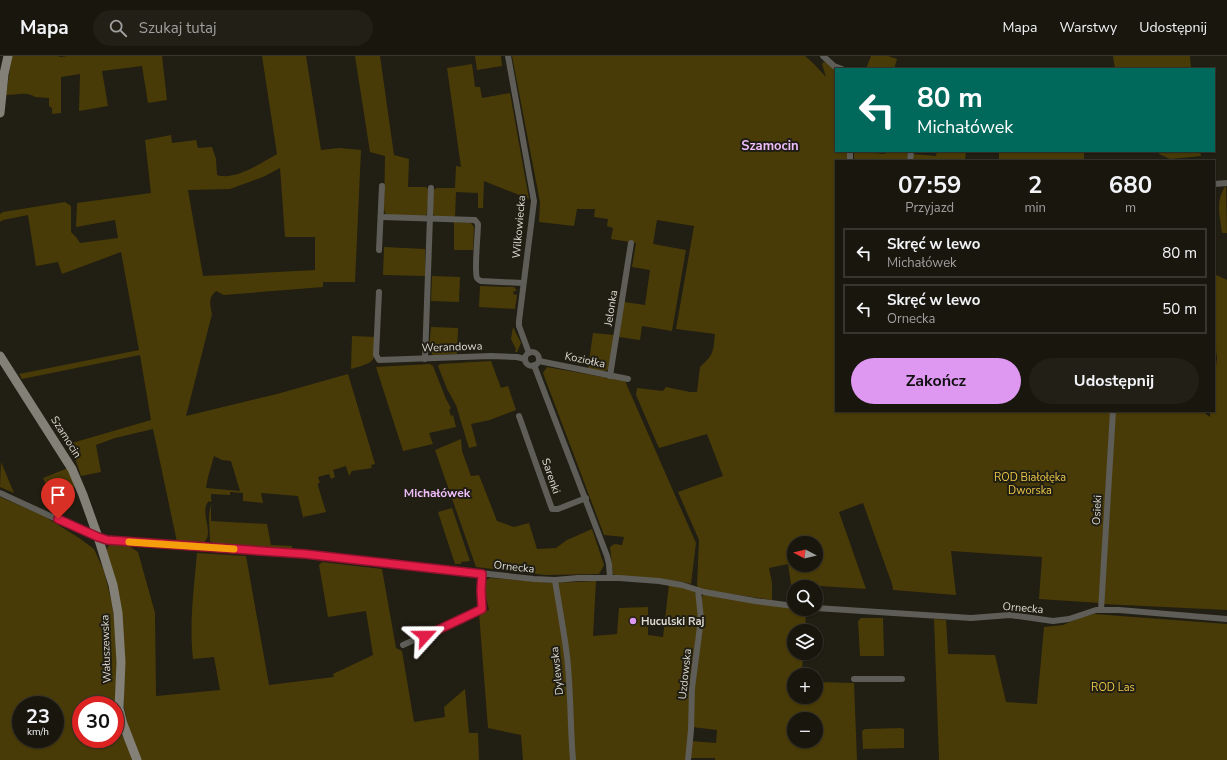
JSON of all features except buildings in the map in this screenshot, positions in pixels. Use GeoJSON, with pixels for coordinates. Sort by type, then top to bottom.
{"type":"FeatureCollection","features":[{"type":"Feature","properties":{"kind":"street","name":"Wilkowiecka"},"geometry":{"type":"LineString","coordinates":[[508,56],[534,201],[519,326],[529,353]]}},
{"type":"Feature","properties":{"kind":"street"},"geometry":{"type":"LineString","coordinates":[[823,56],[835,68]]}},
{"type":"Feature","properties":{"kind":"street"},"geometry":{"type":"LineString","coordinates":[[0,113],[5,57]]}},
{"type":"Feature","properties":{"kind":"street"},"geometry":{"type":"LineString","coordinates":[[1215,184],[1227,183]]}},
{"type":"Feature","properties":{"kind":"street"},"geometry":{"type":"LineString","coordinates":[[379,250],[382,217],[382,186]]}},
{"type":"Feature","properties":{"kind":"street"},"geometry":{"type":"LineString","coordinates":[[425,359],[430,253],[431,188]]}},
{"type":"Feature","properties":{"kind":"street"},"geometry":{"type":"LineString","coordinates":[[382,217],[475,220],[478,224],[476,277],[478,280],[481,282],[523,283]]}},
{"type":"Feature","properties":{"kind":"street","name":"Jelonka"},"geometry":{"type":"LineString","coordinates":[[610,376],[631,243]]}},
{"type":"Feature","properties":{"kind":"street","name":"Werandowa"},"geometry":{"type":"LineString","coordinates":[[379,292],[376,355],[379,360],[491,356],[517,357],[525,359]]}},
{"type":"Feature","properties":{"kind":"street"},"geometry":{"type":"LineString","coordinates":[[536,363],[527,364],[525,359],[526,355],[532,352],[536,353],[538,356],[536,363],[607,556],[610,578]]}},
{"type":"Feature","properties":{"kind":"street","name":"Szamocin"},"geometry":{"type":"LineString","coordinates":[[0,356],[72,469],[98,537]]}},
{"type":"Feature","properties":{"kind":"street","name":"Koziołka"},"geometry":{"type":"LineString","coordinates":[[536,363],[628,379]]}},
{"type":"Feature","properties":{"kind":"street","name":"Osieki"},"geometry":{"type":"LineString","coordinates":[[1101,610],[1113,412]]}},
{"type":"Feature","properties":{"kind":"street","name":"Sarenki"},"geometry":{"type":"LineString","coordinates":[[519,416],[552,509],[558,509],[586,498]]}},
{"type":"Feature","properties":{"kind":"street","name":"Ornecka"},"geometry":{"type":"LineString","coordinates":[[0,492],[107,540],[305,554],[482,574],[555,580],[610,578],[673,582],[698,590],[755,601],[787,605]]}},
{"type":"Feature","properties":{"kind":"street","name":"Wałuszewska"},"geometry":{"type":"LineString","coordinates":[[98,537],[112,585],[118,613],[121,656],[119,708],[123,724],[137,760]]}},
{"type":"Feature","properties":{"kind":"street"},"geometry":{"type":"LineString","coordinates":[[403,645],[482,609],[482,574]]}},
{"type":"Feature","properties":{"kind":"street","name":"Dylewska"},"geometry":{"type":"LineString","coordinates":[[555,580],[567,656],[573,760]]}},
{"type":"Feature","properties":{"kind":"street","name":"Uzdowska"},"geometry":{"type":"LineString","coordinates":[[688,760],[691,730],[692,688],[701,619],[698,590]]}},
{"type":"Feature","properties":{"kind":"street","name":"Ornecka"},"geometry":{"type":"LineString","coordinates":[[823,608],[971,618],[1010,615],[1053,621],[1069,619],[1092,611],[1101,610],[1119,610],[1227,619]]}},
{"type":"Feature","properties":{"kind":"street"},"geometry":{"type":"LineString","coordinates":[[854,679],[902,679]]}},
{"type":"Feature","properties":{"kind":"green space"},"geometry":{"type":"Polygon","coordinates":[[[12,56],[162,56],[167,100],[148,103],[142,66],[102,71],[108,106],[79,111],[80,74],[61,77],[61,113],[52,114],[52,108],[49,106],[49,98],[35,97],[29,94],[6,95],[12,56]]]}},
{"type":"Feature","properties":{"kind":"green space"},"geometry":{"type":"Polygon","coordinates":[[[262,56],[306,56],[321,150],[339,148],[361,150],[355,282],[323,282],[323,287],[224,295],[216,291],[211,299],[210,305],[212,314],[186,416],[277,394],[348,374],[375,464],[371,465],[372,468],[352,471],[349,476],[346,466],[333,470],[335,477],[331,479],[329,474],[318,477],[320,483],[318,483],[318,486],[326,512],[303,517],[298,496],[261,493],[263,503],[243,501],[243,493],[230,492],[230,495],[211,494],[212,501],[209,501],[206,505],[205,511],[208,528],[207,539],[203,543],[177,542],[153,429],[115,438],[96,445],[101,472],[81,476],[75,458],[64,440],[72,443],[151,420],[140,355],[22,379],[19,374],[139,350],[121,252],[62,274],[58,262],[36,266],[28,215],[3,220],[0,222],[0,214],[3,212],[65,202],[71,206],[71,232],[80,243],[118,238],[115,220],[76,227],[77,203],[151,193],[145,140],[171,135],[172,143],[196,140],[198,148],[212,147],[216,159],[217,175],[224,176],[232,176],[248,170],[277,154],[262,56]],[[280,168],[263,177],[230,189],[188,190],[203,276],[315,270],[315,237],[285,237],[280,168]],[[214,456],[206,488],[240,491],[231,461],[222,460],[214,456]]]}},
{"type":"Feature","properties":{"kind":"green space"},"geometry":{"type":"Polygon","coordinates":[[[355,56],[380,56],[394,155],[409,159],[408,187],[426,187],[429,190],[427,214],[425,216],[389,215],[385,213],[385,156],[370,152],[355,56]]]}},
{"type":"Feature","properties":{"kind":"green space"},"geometry":{"type":"Polygon","coordinates":[[[475,56],[501,56],[502,66],[477,70],[475,56]]]}},
{"type":"Feature","properties":{"kind":"green space","name":"ROD Białołęka Dworska"},"geometry":{"type":"Polygon","coordinates":[[[512,56],[805,56],[826,77],[822,64],[824,62],[833,66],[835,72],[835,152],[848,152],[848,160],[835,160],[835,412],[1111,412],[1100,603],[1039,599],[1042,557],[951,551],[956,595],[893,590],[863,503],[839,512],[866,589],[823,586],[823,580],[790,580],[789,572],[823,572],[823,536],[787,536],[787,564],[769,568],[772,583],[772,600],[705,590],[697,586],[699,540],[678,492],[723,476],[707,434],[659,448],[636,395],[637,388],[663,391],[666,387],[697,392],[700,367],[712,353],[715,334],[676,329],[694,226],[657,220],[653,244],[686,250],[672,331],[642,326],[640,340],[619,337],[624,302],[645,305],[650,270],[632,267],[636,243],[611,239],[613,228],[607,226],[608,219],[594,217],[595,209],[577,209],[574,226],[539,222],[540,202],[512,56]]]}},
{"type":"Feature","properties":{"kind":"green space"},"geometry":{"type":"Polygon","coordinates":[[[871,56],[888,56],[897,59],[894,68],[866,68],[871,56]]]}},
{"type":"Feature","properties":{"kind":"green space"},"geometry":{"type":"Polygon","coordinates":[[[1113,56],[1190,56],[1191,68],[1115,68],[1113,56]]]}},
{"type":"Feature","properties":{"kind":"green space"},"geometry":{"type":"Polygon","coordinates":[[[472,64],[475,87],[480,87],[482,98],[510,93],[529,199],[484,181],[483,208],[478,208],[478,193],[456,192],[455,217],[435,216],[433,214],[433,190],[437,188],[455,188],[456,166],[461,167],[447,68],[472,64]]]}},
{"type":"Feature","properties":{"kind":"green space"},"geometry":{"type":"Polygon","coordinates":[[[854,152],[885,154],[885,152],[908,152],[907,160],[854,160],[854,152]]]}},
{"type":"Feature","properties":{"kind":"green space"},"geometry":{"type":"Polygon","coordinates":[[[937,152],[966,152],[965,160],[913,160],[913,154],[936,156],[937,152]]]}},
{"type":"Feature","properties":{"kind":"green space"},"geometry":{"type":"Polygon","coordinates":[[[999,152],[1084,152],[1084,160],[999,160],[999,152]]]}},
{"type":"Feature","properties":{"kind":"green space"},"geometry":{"type":"Polygon","coordinates":[[[1158,152],[1200,152],[1201,156],[1170,159],[1159,154],[1158,152]]]}},
{"type":"Feature","properties":{"kind":"green space"},"geometry":{"type":"Polygon","coordinates":[[[1226,185],[1227,233],[1222,233],[1219,202],[1226,185]]]}},
{"type":"Feature","properties":{"kind":"green space"},"geometry":{"type":"Polygon","coordinates":[[[454,222],[471,223],[474,227],[473,250],[454,250],[454,222]]]}},
{"type":"Feature","properties":{"kind":"green space"},"geometry":{"type":"Polygon","coordinates":[[[384,247],[425,249],[425,276],[383,275],[384,247]]]}},
{"type":"Feature","properties":{"kind":"green space"},"geometry":{"type":"Polygon","coordinates":[[[1215,274],[1227,280],[1227,610],[1103,604],[1115,412],[1203,412],[1210,417],[1210,412],[1215,412],[1215,373],[1217,358],[1215,342],[1215,274]]]}},
{"type":"Feature","properties":{"kind":"green space"},"geometry":{"type":"Polygon","coordinates":[[[432,276],[460,277],[459,302],[431,301],[432,276]]]}},
{"type":"Feature","properties":{"kind":"green space"},"geometry":{"type":"Polygon","coordinates":[[[480,286],[514,287],[517,291],[514,291],[513,294],[517,295],[515,309],[479,307],[480,286]]]}},
{"type":"Feature","properties":{"kind":"green space"},"geometry":{"type":"Polygon","coordinates":[[[431,327],[458,328],[457,354],[433,355],[429,350],[431,327]]]}},
{"type":"Feature","properties":{"kind":"green space"},"geometry":{"type":"Polygon","coordinates":[[[513,327],[521,343],[517,352],[515,352],[516,349],[511,339],[513,327]]]}},
{"type":"Feature","properties":{"kind":"green space"},"geometry":{"type":"Polygon","coordinates":[[[593,333],[614,335],[609,369],[604,371],[588,369],[593,333]]]}},
{"type":"Feature","properties":{"kind":"green space"},"geometry":{"type":"Polygon","coordinates":[[[352,336],[376,337],[375,352],[372,360],[365,365],[351,369],[352,336]]]}},
{"type":"Feature","properties":{"kind":"green space"},"geometry":{"type":"Polygon","coordinates":[[[491,361],[501,388],[508,386],[516,410],[490,420],[471,424],[477,446],[469,448],[456,405],[447,389],[438,366],[440,364],[491,361]]]}},
{"type":"Feature","properties":{"kind":"green space"},"geometry":{"type":"Polygon","coordinates":[[[430,364],[433,366],[451,408],[449,410],[451,416],[453,415],[456,427],[429,433],[433,444],[403,451],[376,367],[430,364]]]}},
{"type":"Feature","properties":{"kind":"green space"},"geometry":{"type":"Polygon","coordinates":[[[547,367],[625,381],[696,543],[691,584],[672,581],[631,579],[613,574],[610,547],[614,544],[622,545],[624,537],[604,535],[543,373],[547,367]]]}},
{"type":"Feature","properties":{"kind":"green space"},"geometry":{"type":"Polygon","coordinates":[[[461,439],[462,451],[471,476],[479,475],[497,521],[514,527],[529,523],[537,549],[556,548],[567,540],[592,529],[604,565],[599,574],[546,575],[476,567],[435,450],[461,439]]]}},
{"type":"Feature","properties":{"kind":"green space"},"geometry":{"type":"Polygon","coordinates":[[[1,462],[14,493],[0,487],[1,462]]]}},
{"type":"Feature","properties":{"kind":"green space"},"geometry":{"type":"Polygon","coordinates":[[[68,468],[75,487],[51,496],[43,478],[68,468]]]}},
{"type":"Feature","properties":{"kind":"green space"},"geometry":{"type":"Polygon","coordinates":[[[0,497],[44,516],[94,549],[104,571],[112,604],[118,649],[115,696],[72,696],[72,748],[124,748],[124,739],[134,760],[0,760],[0,497]]]}},
{"type":"Feature","properties":{"kind":"green space"},"geometry":{"type":"Polygon","coordinates":[[[212,504],[211,521],[267,524],[271,545],[292,546],[292,550],[216,545],[210,541],[209,516],[210,507],[212,504]]]}},
{"type":"Feature","properties":{"kind":"green space"},"geometry":{"type":"Polygon","coordinates":[[[452,508],[470,561],[461,562],[461,564],[455,564],[438,512],[452,508]]]}},
{"type":"Feature","properties":{"kind":"green space"},"geometry":{"type":"Polygon","coordinates":[[[112,544],[126,544],[138,552],[155,613],[156,696],[220,690],[214,657],[193,659],[193,592],[197,553],[246,556],[269,685],[334,677],[333,674],[373,655],[366,611],[328,617],[319,565],[322,562],[382,569],[396,648],[402,651],[414,722],[445,717],[444,707],[465,689],[469,733],[478,733],[479,760],[140,760],[130,735],[124,707],[124,668],[106,553],[108,546],[112,544]]]}},
{"type":"Feature","properties":{"kind":"green space"},"geometry":{"type":"Polygon","coordinates":[[[490,578],[553,583],[596,581],[593,636],[617,634],[619,608],[648,607],[648,635],[663,637],[669,584],[693,590],[697,596],[699,612],[687,760],[523,760],[521,735],[488,728],[479,613],[489,610],[484,588],[485,581],[490,578]]]}},
{"type":"Feature","properties":{"kind":"green space"},"geometry":{"type":"Polygon","coordinates":[[[704,594],[787,606],[787,616],[806,616],[805,624],[787,624],[787,660],[803,660],[802,668],[787,668],[787,704],[823,704],[823,682],[854,683],[857,760],[715,760],[715,758],[689,758],[691,741],[716,743],[717,730],[692,727],[694,688],[703,624],[701,598],[704,594]]]}},
{"type":"Feature","properties":{"kind":"green space","name":"ROD Las"},"geometry":{"type":"Polygon","coordinates":[[[1094,614],[1227,624],[1227,760],[939,760],[934,619],[946,620],[948,654],[995,655],[1006,702],[1037,704],[1044,627],[1063,625],[1094,614]]]}},
{"type":"Feature","properties":{"kind":"green space"},"geometry":{"type":"Polygon","coordinates":[[[861,618],[883,618],[884,656],[860,656],[858,621],[861,618]]]}},
{"type":"Feature","properties":{"kind":"green space"},"geometry":{"type":"Polygon","coordinates":[[[865,729],[904,729],[904,748],[863,749],[862,731],[865,729]]]}},
{"type":"Feature","properties":{"kind":"slow traffic"},"geometry":{"type":"LineString","coordinates":[[129,542],[234,549]]}},
{"type":"Feature","properties":{"kind":"place","name":"Huculski Raj"},"geometry":{"type":"Point","coordinates":[633,621]}},
{"type":"Feature","properties":{"kind":"district","name":"Szamocin"},"geometry":{"type":"Point","coordinates":[770,146]}},
{"type":"Feature","properties":{"kind":"district","name":"Michałówek"},"geometry":{"type":"Point","coordinates":[437,493]}},
{"type":"Feature","properties":{"kind":"route"},"geometry":{"type":"LineString","coordinates":[[58,519],[107,540],[305,554],[482,574],[482,609],[425,636]]}}]}
